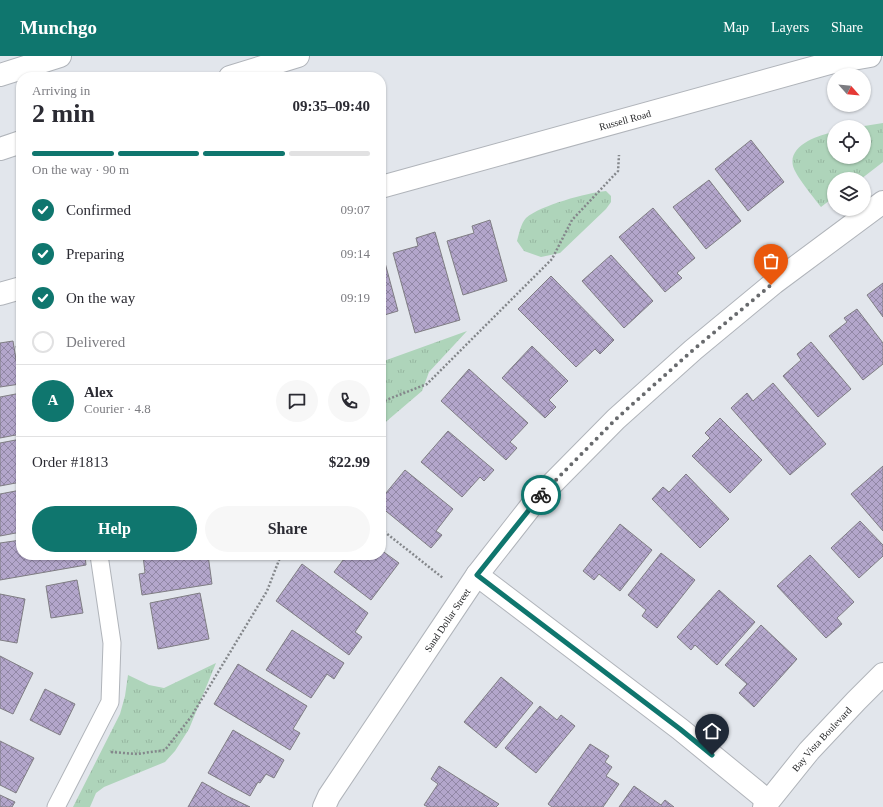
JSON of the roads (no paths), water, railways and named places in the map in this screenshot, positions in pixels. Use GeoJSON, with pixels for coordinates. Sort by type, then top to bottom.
{"type":"FeatureCollection","features":[{"type":"Feature","properties":{"kind":"main road"},"geometry":{"type":"LineString","coordinates":[[0,74],[60,56]]}},
{"type":"Feature","properties":{"kind":"main road"},"geometry":{"type":"LineString","coordinates":[[246,72],[298,56]]}},
{"type":"Feature","properties":{"kind":"main road","name":"Russell Road"},"geometry":{"type":"LineString","coordinates":[[386,186],[830,63],[870,56]]}},
{"type":"Feature","properties":{"kind":"main road"},"geometry":{"type":"LineString","coordinates":[[0,149],[16,144]]}},
{"type":"Feature","properties":{"kind":"main road","name":"Sand Dollar Street"},"geometry":{"type":"LineString","coordinates":[[324,807],[329,796],[477,575],[535,501],[616,419],[693,350],[774,283],[883,202]]}},
{"type":"Feature","properties":{"kind":"main road"},"geometry":{"type":"LineString","coordinates":[[0,294],[16,289]]}},
{"type":"Feature","properties":{"kind":"main road"},"geometry":{"type":"LineString","coordinates":[[477,575],[680,729],[766,804]]}},
{"type":"Feature","properties":{"kind":"main road","name":"Bay Vista Boulevard"},"geometry":{"type":"LineString","coordinates":[[766,804],[809,751],[883,674]]}},
{"type":"Feature","properties":{"kind":"lane"},"geometry":{"type":"LineString","coordinates":[[56,807],[110,702],[112,643],[101,560]]}}]}
